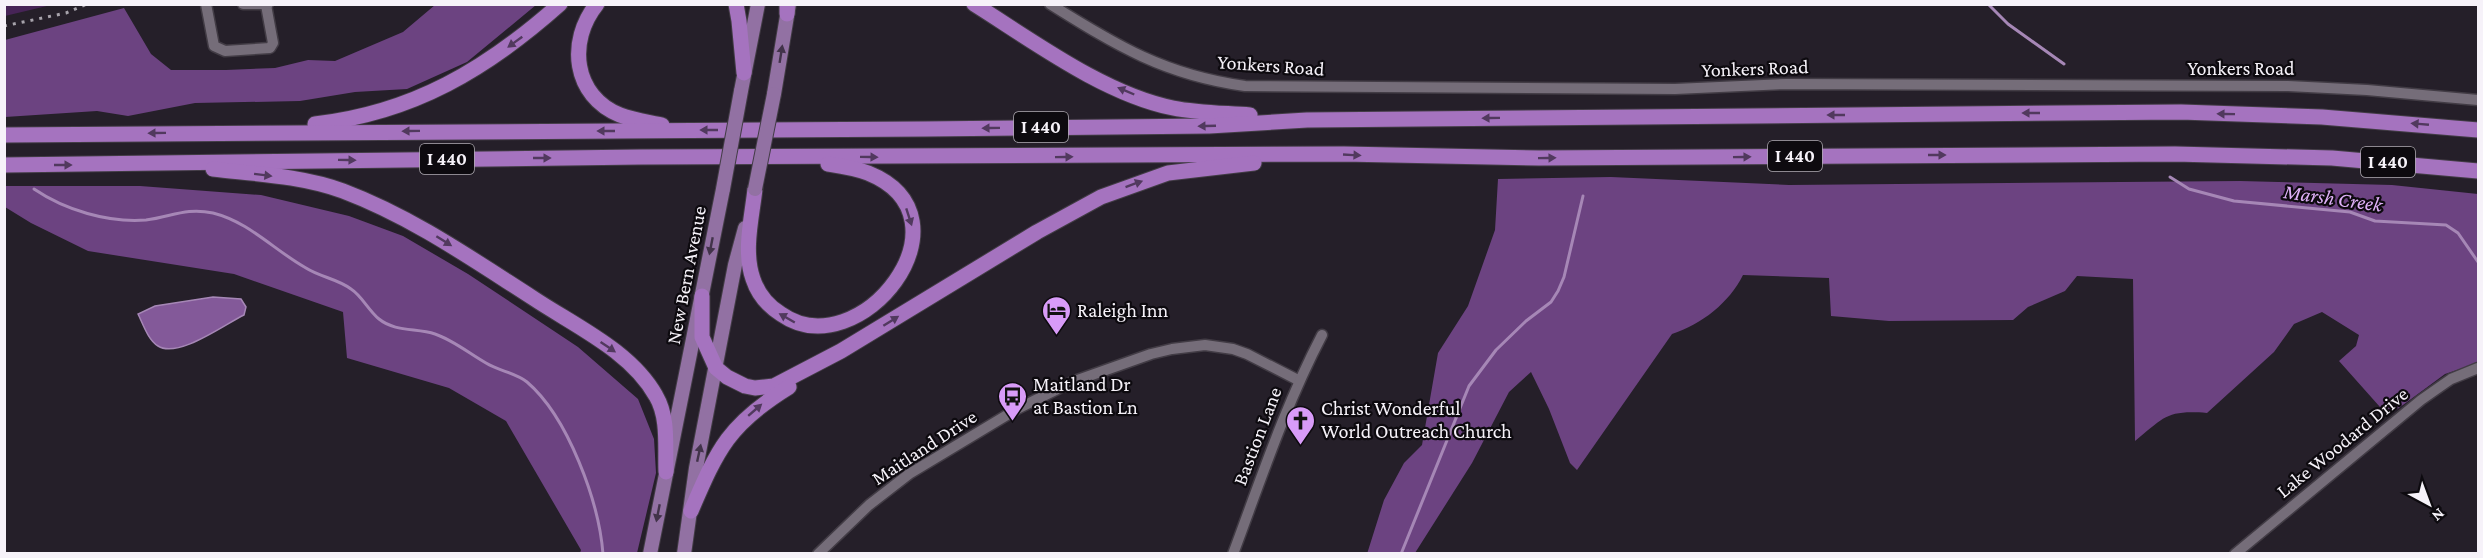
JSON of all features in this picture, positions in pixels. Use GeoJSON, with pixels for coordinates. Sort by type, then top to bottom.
{"type":"FeatureCollection","features":[{"type":"Feature","properties":{"kind":"highway"},"geometry":{"type":"LineString","coordinates":[[216,133],[342,121],[407,103],[448,85],[484,64],[530,32],[560,4]]}},
{"type":"Feature","properties":{"kind":"highway"},"geometry":{"type":"LineString","coordinates":[[597,4],[583,27],[577,48],[579,64],[587,87],[620,115],[685,130]]}},
{"type":"Feature","properties":{"kind":"highway"},"geometry":{"type":"LineString","coordinates":[[736,4],[740,21],[744,73]]}},
{"type":"Feature","properties":{"kind":"highway"},"geometry":{"type":"LineString","coordinates":[[974,4],[1079,70],[1140,97],[1189,110],[1307,120]]}},
{"type":"Feature","properties":{"kind":"highway","name":"I 440"},"geometry":{"type":"LineString","coordinates":[[4,135],[1209,126],[1307,120],[2181,112],[2331,117],[2478,130]]}},
{"type":"Feature","properties":{"kind":"highway"},"geometry":{"type":"LineString","coordinates":[[691,511],[713,461],[736,428],[760,405],[841,351],[1017,244],[1101,197],[1168,174],[1253,164],[1293,154]]}},
{"type":"Feature","properties":{"kind":"highway","name":"I 440"},"geometry":{"type":"LineString","coordinates":[[4,165],[163,164],[270,160],[1293,154],[1539,158],[2210,154],[2340,159],[2478,171]]}},
{"type":"Feature","properties":{"kind":"highway"},"geometry":{"type":"LineString","coordinates":[[755,189],[750,235],[751,271],[758,290],[773,309],[790,320],[809,327],[832,325],[859,314],[886,293],[911,256],[912,225],[905,204],[887,184],[867,173],[790,157]]}},
{"type":"Feature","properties":{"kind":"highway"},"geometry":{"type":"LineString","coordinates":[[163,164],[317,183],[342,190],[389,211],[438,238],[609,347],[638,371],[648,382],[662,409],[666,472]]}},
{"type":"Feature","properties":{"kind":"highway"},"geometry":{"type":"LineString","coordinates":[[702,296],[702,337],[716,368],[745,387],[763,388],[783,383],[841,351]]}},
{"type":"Feature","properties":{"kind":"main road","name":"New Bern Avenue"},"geometry":{"type":"LineString","coordinates":[[650,554],[758,4]]}},
{"type":"Feature","properties":{"kind":"main road"},"geometry":{"type":"LineString","coordinates":[[684,554],[696,468],[735,265],[755,189],[774,94],[788,8]]}},
{"type":"Feature","properties":{"kind":"street"},"geometry":{"type":"LineString","coordinates":[[206,4],[214,46],[225,51],[270,48],[273,44],[267,5],[243,4]]}},
{"type":"Feature","properties":{"kind":"street","name":"Yonkers Road"},"geometry":{"type":"LineString","coordinates":[[1050,4],[1139,57],[1185,74],[1245,86],[1676,89],[1786,84],[2288,86],[2367,90],[2478,100]]}},
{"type":"Feature","properties":{"kind":"street","name":"Bastion Lane"},"geometry":{"type":"LineString","coordinates":[[1233,554],[1298,380],[1322,335]]}},
{"type":"Feature","properties":{"kind":"street","name":"Maitland Drive"},"geometry":{"type":"LineString","coordinates":[[818,554],[869,505],[909,474],[1017,409],[1072,382],[1151,354],[1205,345],[1233,349],[1247,354],[1298,380]]}},
{"type":"Feature","properties":{"kind":"street","name":"Lake Woodard Drive"},"geometry":{"type":"LineString","coordinates":[[2235,554],[2421,400],[2451,379],[2478,368]]}},
{"type":"Feature","properties":{"kind":"shaded area"},"geometry":{"type":"Polygon","coordinates":[[[5,4],[51,4],[51,5],[5,16],[5,4]]]}},
{"type":"Feature","properties":{"kind":"shaded area"},"geometry":{"type":"Polygon","coordinates":[[[435,5],[536,5],[467,62],[407,89],[355,92],[300,101],[195,103],[128,116],[97,111],[5,117],[5,40],[124,8],[151,54],[171,70],[226,70],[275,68],[308,60],[335,61],[403,32],[435,5]]]}},
{"type":"Feature","properties":{"kind":"shaded area"},"geometry":{"type":"Polygon","coordinates":[[[1611,177],[1789,185],[2240,181],[2392,185],[2478,194],[2478,363],[2445,374],[2388,416],[2339,361],[2356,346],[2359,335],[2322,312],[2294,324],[2274,352],[2207,413],[2174,414],[2160,421],[2135,441],[2133,279],[2077,276],[2065,291],[2028,307],[2013,320],[1889,321],[1831,316],[1829,278],[1743,275],[1730,295],[1714,311],[1672,334],[1577,470],[1570,463],[1549,409],[1531,372],[1509,392],[1472,463],[1415,553],[1367,554],[1384,500],[1404,463],[1422,445],[1438,353],[1468,306],[1495,230],[1498,179],[1611,177]]]}},
{"type":"Feature","properties":{"kind":"shaded area"},"geometry":{"type":"Polygon","coordinates":[[[5,186],[140,186],[261,195],[349,216],[403,236],[468,274],[578,347],[638,399],[654,439],[656,473],[637,553],[580,553],[581,550],[506,421],[449,388],[347,358],[343,312],[234,274],[88,251],[31,223],[5,207],[5,186]]]}},
{"type":"Feature","properties":{"kind":"shaded area"},"geometry":{"type":"Polygon","coordinates":[[[213,297],[241,299],[246,307],[244,315],[201,339],[177,348],[167,349],[154,343],[138,314],[155,306],[213,297]]]}},
{"type":"Feature","properties":{"kind":"waterway","name":"Marsh Creek"},"geometry":{"type":"LineString","coordinates":[[1988,4],[2008,24],[2064,64]]}},
{"type":"Feature","properties":{"kind":"waterway","name":"Marsh Creek"},"geometry":{"type":"LineString","coordinates":[[2170,177],[2189,189],[2234,201],[2350,212],[2375,221],[2446,225],[2458,233],[2478,262]]}},
{"type":"Feature","properties":{"kind":"waterway"},"geometry":{"type":"LineString","coordinates":[[34,189],[73,209],[102,217],[146,220],[195,211],[226,217],[250,230],[306,268],[346,286],[355,292],[385,323],[442,337],[491,366],[523,379],[542,397],[556,416],[579,462],[595,510],[603,554]]}},
{"type":"Feature","properties":{"kind":"waterway"},"geometry":{"type":"LineString","coordinates":[[1401,554],[1469,386],[1496,350],[1526,321],[1551,302],[1558,291],[1564,277],[1583,196]]}},
{"type":"Feature","properties":{"kind":"railway"},"geometry":{"type":"LineString","coordinates":[[4,26],[66,13],[87,4]]}},
{"type":"Feature","properties":{"kind":"place","name":"Raleigh Inn"},"geometry":{"type":"Point","coordinates":[1056,336]}},
{"type":"Feature","properties":{"kind":"place","name":"Maitland Dr at Bastion Ln"},"geometry":{"type":"Point","coordinates":[1012,422]}},
{"type":"Feature","properties":{"kind":"place","name":"Christ Wonderful World Outreach Church"},"geometry":{"type":"Point","coordinates":[1300,446]}}]}
